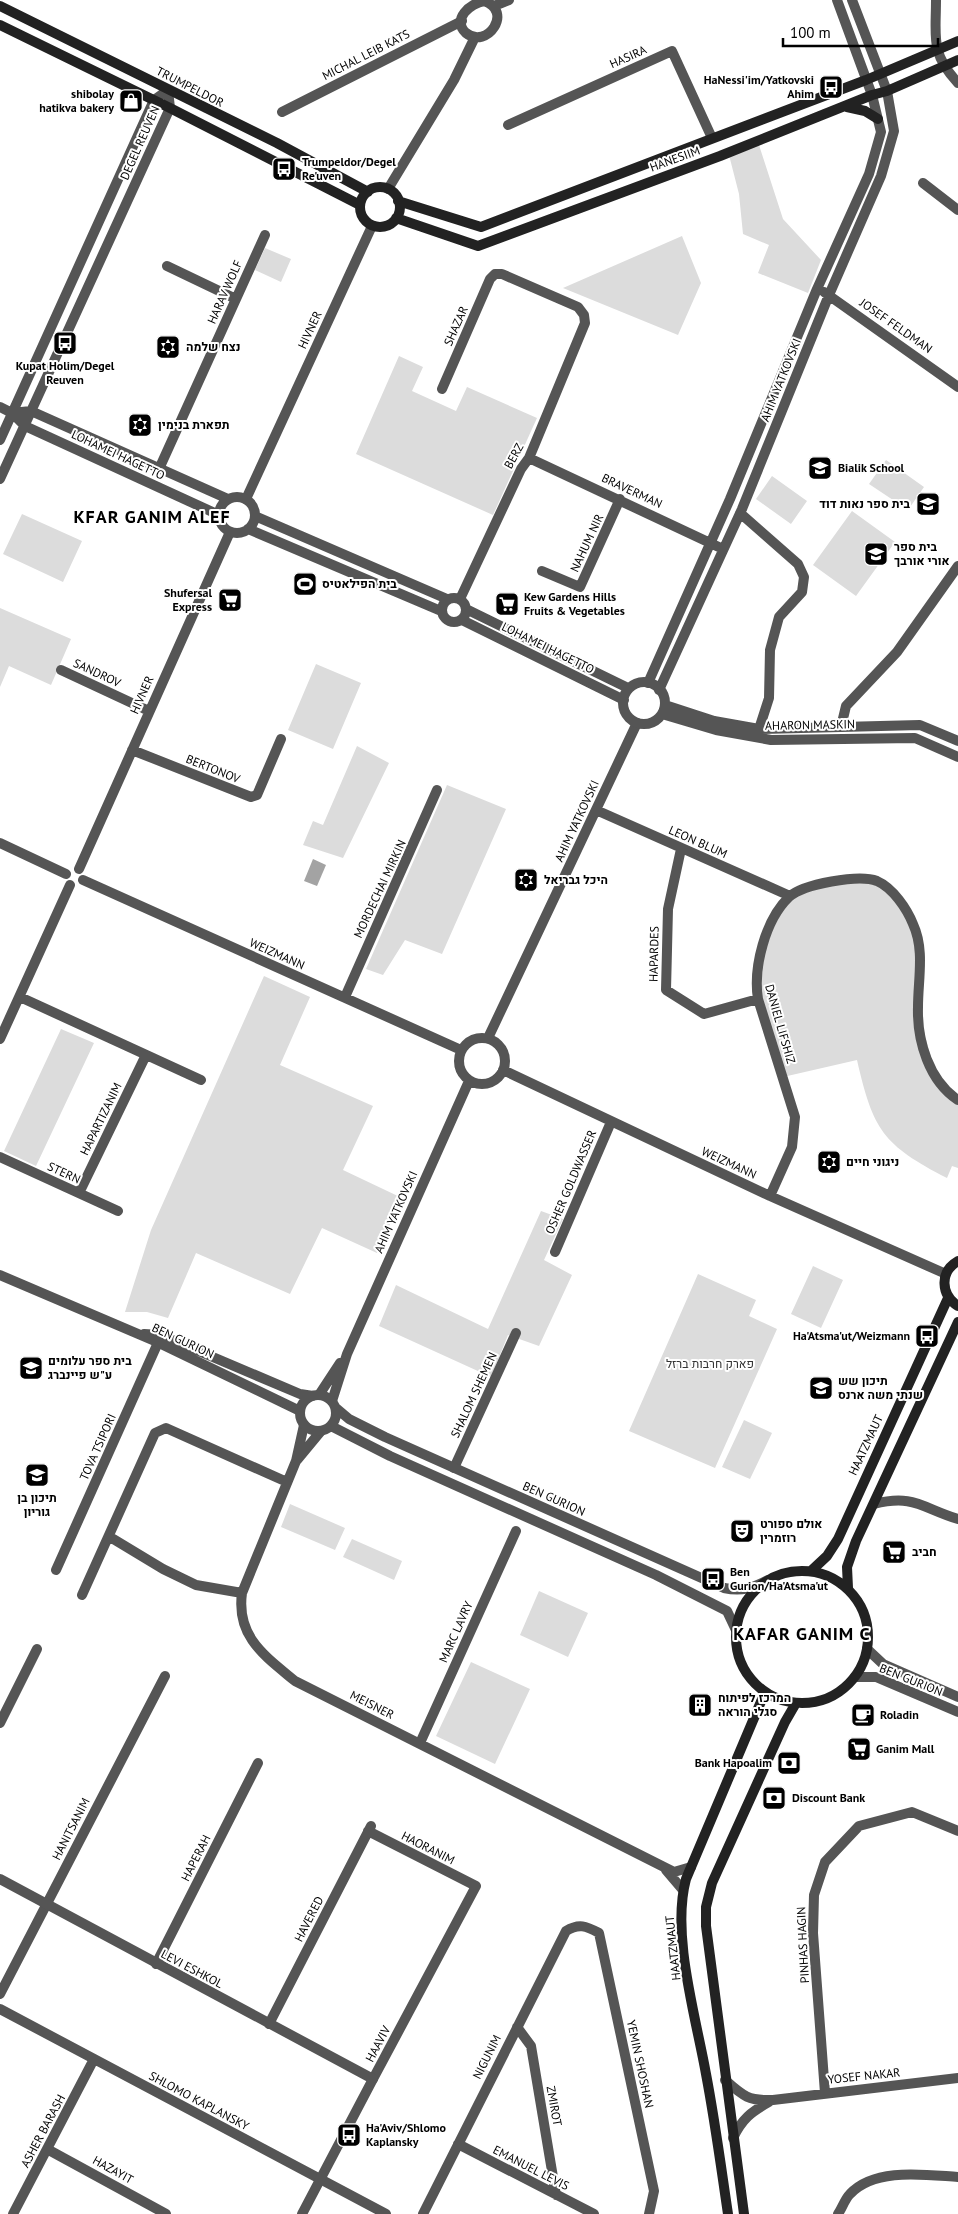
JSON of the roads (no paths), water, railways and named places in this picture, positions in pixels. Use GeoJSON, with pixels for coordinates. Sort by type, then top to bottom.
{"type":"FeatureCollection","features":[{"type":"Feature","properties":{"kind":"main road","name":"TRUMPELDOR"},"geometry":{"type":"LineString","coordinates":[[0,6],[277,143],[368,192]]}},
{"type":"Feature","properties":{"kind":"main road"},"geometry":{"type":"LineString","coordinates":[[0,25],[360,204]]}},
{"type":"Feature","properties":{"kind":"main road","name":"HANESIIM"},"geometry":{"type":"LineString","coordinates":[[398,201],[481,227],[866,80],[958,41]]}},
{"type":"Feature","properties":{"kind":"main road","name":"HANESIIM"},"geometry":{"type":"LineString","coordinates":[[396,218],[478,246],[847,107],[958,60]]}},
{"type":"Feature","properties":{"kind":"main road"},"geometry":{"type":"LineString","coordinates":[[847,107],[865,111],[878,119]]}},
{"type":"Feature","properties":{"kind":"main road"},"geometry":{"type":"LineString","coordinates":[[378,188],[388,189],[398,201],[399,213],[396,218],[385,226],[372,226],[362,217],[360,204],[368,192],[378,188]]}},
{"type":"Feature","properties":{"kind":"main road"},"geometry":{"type":"LineString","coordinates":[[958,1261],[946,1274],[944,1286],[948,1298],[958,1306]]}},
{"type":"Feature","properties":{"kind":"main road","name":"HAATZMAUT"},"geometry":{"type":"LineString","coordinates":[[811,1571],[827,1556],[838,1540],[948,1298]]}},
{"type":"Feature","properties":{"kind":"main road"},"geometry":{"type":"LineString","coordinates":[[848,1588],[847,1567],[856,1540],[958,1322]]}},
{"type":"Feature","properties":{"kind":"main road"},"geometry":{"type":"LineString","coordinates":[[811,1571],[831,1577],[848,1588],[863,1613],[868,1627],[867,1649],[863,1664],[854,1678],[832,1696],[818,1701],[796,1703],[785,1701],[766,1692],[752,1680],[742,1665],[737,1648],[736,1630],[742,1610],[753,1593],[768,1580],[789,1572],[811,1571]]}},
{"type":"Feature","properties":{"kind":"main road","name":"HAATZMAUT"},"geometry":{"type":"LineString","coordinates":[[728,2214],[680,1922],[683,1890],[691,1867],[766,1692]]}},
{"type":"Feature","properties":{"kind":"main road"},"geometry":{"type":"LineString","coordinates":[[744,2214],[710,1962],[706,1907],[712,1883],[785,1722],[796,1703]]}},
{"type":"Feature","properties":{"kind":"street"},"geometry":{"type":"LineString","coordinates":[[491,3],[497,16],[491,31],[484,36],[475,37],[464,30],[462,21],[467,8],[475,2],[491,3],[509,0]]}},
{"type":"Feature","properties":{"kind":"street","name":"AHIM YATKOVSKI"},"geometry":{"type":"LineString","coordinates":[[648,683],[730,499],[817,289],[869,174],[881,132],[872,95],[837,0]]}},
{"type":"Feature","properties":{"kind":"street","name":"AHIM YATKOVSKI"},"geometry":{"type":"LineString","coordinates":[[659,690],[740,513],[829,295],[881,176],[894,131],[887,91],[852,0]]}},
{"type":"Feature","properties":{"kind":"street"},"geometry":{"type":"LineString","coordinates":[[936,0],[936,50],[943,67],[958,82]]}},
{"type":"Feature","properties":{"kind":"street","name":"MICHAL LEIB KATS"},"geometry":{"type":"LineString","coordinates":[[282,112],[462,21]]}},
{"type":"Feature","properties":{"kind":"street"},"geometry":{"type":"LineString","coordinates":[[388,189],[454,80],[475,37]]}},
{"type":"Feature","properties":{"kind":"street","name":"HASIRA"},"geometry":{"type":"LineString","coordinates":[[508,125],[672,51],[712,138]]}},
{"type":"Feature","properties":{"kind":"street"},"geometry":{"type":"LineString","coordinates":[[958,60],[955,72],[958,82]]}},
{"type":"Feature","properties":{"kind":"street","name":"DEGEL REUVEN"},"geometry":{"type":"LineString","coordinates":[[0,440],[154,100],[168,90],[170,108],[0,479]]}},
{"type":"Feature","properties":{"kind":"street"},"geometry":{"type":"LineString","coordinates":[[923,183],[958,210]]}},
{"type":"Feature","properties":{"kind":"street","name":"HIVNER"},"geometry":{"type":"LineString","coordinates":[[246,499],[372,226]]}},
{"type":"Feature","properties":{"kind":"street","name":"HARAV WOLF"},"geometry":{"type":"LineString","coordinates":[[159,469],[265,235]]}},
{"type":"Feature","properties":{"kind":"street"},"geometry":{"type":"LineString","coordinates":[[167,266],[236,299]]}},
{"type":"Feature","properties":{"kind":"street","name":"SHAZAR"},"geometry":{"type":"LineString","coordinates":[[442,389],[490,279],[495,274],[502,274],[578,307],[584,315],[585,323]]}},
{"type":"Feature","properties":{"kind":"street","name":"JOSEF FELDMAN"},"geometry":{"type":"LineString","coordinates":[[817,289],[829,295],[958,387]]}},
{"type":"Feature","properties":{"kind":"street","name":"BERZ"},"geometry":{"type":"LineString","coordinates":[[460,599],[521,469],[529,458],[585,323]]}},
{"type":"Feature","properties":{"kind":"street","name":"LOHAMEI HAGETTO"},"geometry":{"type":"LineString","coordinates":[[0,408],[12,413],[25,426],[219,515]]}},
{"type":"Feature","properties":{"kind":"street","name":"LOHAMEI HAGETTO"},"geometry":{"type":"LineString","coordinates":[[12,413],[32,411],[228,499]]}},
{"type":"Feature","properties":{"kind":"street","name":"BRAVERMAN"},"geometry":{"type":"LineString","coordinates":[[529,458],[710,541],[723,549]]}},
{"type":"Feature","properties":{"kind":"street"},"geometry":{"type":"LineString","coordinates":[[255,516],[248,528],[238,533],[230,532],[223,527],[219,515],[222,504],[228,499],[234,497],[246,499],[251,504],[255,516],[447,599],[460,599],[466,609],[462,620]]}},
{"type":"Feature","properties":{"kind":"street","name":"NAHUM NIR"},"geometry":{"type":"LineString","coordinates":[[542,571],[580,587],[620,499]]}},
{"type":"Feature","properties":{"kind":"street"},"geometry":{"type":"LineString","coordinates":[[740,513],[798,564],[804,577],[802,592],[779,618],[770,650],[768,698],[759,729]]}},
{"type":"Feature","properties":{"kind":"street","name":"LOHAMEI HAGETTO"},"geometry":{"type":"LineString","coordinates":[[248,528],[441,611],[447,621],[462,620],[624,700]]}},
{"type":"Feature","properties":{"kind":"street","name":"HIVNER"},"geometry":{"type":"LineString","coordinates":[[79,869],[230,532]]}},
{"type":"Feature","properties":{"kind":"street"},"geometry":{"type":"LineString","coordinates":[[841,727],[846,706],[897,652],[958,566]]}},
{"type":"Feature","properties":{"kind":"street"},"geometry":{"type":"LineString","coordinates":[[441,611],[442,604],[447,599]]}},
{"type":"Feature","properties":{"kind":"street","name":"LOHAMEI HAGETTO"},"geometry":{"type":"LineString","coordinates":[[466,609],[628,688]]}},
{"type":"Feature","properties":{"kind":"street","name":"SANDROV"},"geometry":{"type":"LineString","coordinates":[[61,670],[149,711]]}},
{"type":"Feature","properties":{"kind":"street"},"geometry":{"type":"LineString","coordinates":[[648,683],[659,690],[663,710],[648,724],[637,723],[626,714],[624,700],[628,688],[648,683]]}},
{"type":"Feature","properties":{"kind":"street","name":"AHARON MASKIN"},"geometry":{"type":"LineString","coordinates":[[663,710],[759,729],[920,725],[958,741]]}},
{"type":"Feature","properties":{"kind":"street","name":"AHARON MASKIN"},"geometry":{"type":"LineString","coordinates":[[663,710],[716,730],[771,740],[915,738],[958,757]]}},
{"type":"Feature","properties":{"kind":"street","name":"AHIM YATKOVSKI"},"geometry":{"type":"LineString","coordinates":[[488,1038],[637,723]]}},
{"type":"Feature","properties":{"kind":"street","name":"BERTONOV"},"geometry":{"type":"LineString","coordinates":[[132,750],[251,797],[256,795],[282,740]]}},
{"type":"Feature","properties":{"kind":"street","name":"MORDECHAI MIRKIN"},"geometry":{"type":"LineString","coordinates":[[345,997],[438,790]]}},
{"type":"Feature","properties":{"kind":"street","name":"LEON BLUM"},"geometry":{"type":"LineString","coordinates":[[596,810],[790,896]]}},
{"type":"Feature","properties":{"kind":"street"},"geometry":{"type":"LineString","coordinates":[[0,843],[66,874]]}},
{"type":"Feature","properties":{"kind":"street","name":"HAPARDES"},"geometry":{"type":"LineString","coordinates":[[681,849],[668,909],[666,990],[704,1014],[758,999]]}},
{"type":"Feature","properties":{"kind":"street"},"geometry":{"type":"LineString","coordinates":[[71,868],[79,869],[83,874],[83,880],[79,885],[70,885],[66,881],[66,874],[71,868]]}},
{"type":"Feature","properties":{"kind":"street"},"geometry":{"type":"LineString","coordinates":[[790,896],[826,882],[848,879],[876,881],[894,895],[905,908],[914,926],[920,953],[918,1008],[922,1047],[936,1078],[958,1100]]}},
{"type":"Feature","properties":{"kind":"street","name":"WEIZMANN"},"geometry":{"type":"LineString","coordinates":[[83,880],[461,1050]]}},
{"type":"Feature","properties":{"kind":"street"},"geometry":{"type":"LineString","coordinates":[[0,1039],[70,885]]}},
{"type":"Feature","properties":{"kind":"street","name":"DANIEL LIFSHIZ"},"geometry":{"type":"LineString","coordinates":[[770,1196],[792,1147],[794,1117],[758,999],[755,982],[757,965],[769,931],[790,896]]}},
{"type":"Feature","properties":{"kind":"street"},"geometry":{"type":"LineString","coordinates":[[20,997],[201,1080]]}},
{"type":"Feature","properties":{"kind":"street"},"geometry":{"type":"LineString","coordinates":[[477,1038],[488,1038],[501,1047],[504,1054],[503,1070],[497,1078],[490,1082],[482,1084],[469,1081],[459,1066],[461,1050],[470,1041],[477,1038]]}},
{"type":"Feature","properties":{"kind":"street","name":"HAPARTIZANIM"},"geometry":{"type":"LineString","coordinates":[[79,1194],[146,1055]]}},
{"type":"Feature","properties":{"kind":"street","name":"WEIZMANN"},"geometry":{"type":"LineString","coordinates":[[503,1070],[770,1196],[946,1274]]}},
{"type":"Feature","properties":{"kind":"street","name":"AHIM YATKOVSKI"},"geometry":{"type":"LineString","coordinates":[[334,1405],[346,1354],[469,1081]]}},
{"type":"Feature","properties":{"kind":"street","name":"OSHER GOLDWASSER"},"geometry":{"type":"LineString","coordinates":[[555,1252],[611,1122]]}},
{"type":"Feature","properties":{"kind":"street","name":"STERN"},"geometry":{"type":"LineString","coordinates":[[0,1157],[118,1211]]}},
{"type":"Feature","properties":{"kind":"street","name":"BEN GURION"},"geometry":{"type":"LineString","coordinates":[[0,1275],[136,1333],[159,1338],[300,1394],[316,1395]]}},
{"type":"Feature","properties":{"kind":"street","name":"SHALOM SHEMEN"},"geometry":{"type":"LineString","coordinates":[[454,1468],[516,1333]]}},
{"type":"Feature","properties":{"kind":"street","name":"BEN GURION"},"geometry":{"type":"LineString","coordinates":[[159,1338],[300,1412]]}},
{"type":"Feature","properties":{"kind":"street","name":"TOVA TSIPORI"},"geometry":{"type":"LineString","coordinates":[[56,1570],[159,1338]]}},
{"type":"Feature","properties":{"kind":"street","name":"AHIM YATKOVSKI"},"geometry":{"type":"LineString","coordinates":[[316,1395],[346,1354]]}},
{"type":"Feature","properties":{"kind":"street"},"geometry":{"type":"LineString","coordinates":[[316,1395],[334,1405],[336,1418],[331,1426],[321,1431],[312,1430],[304,1425],[300,1412],[303,1403],[316,1395]]}},
{"type":"Feature","properties":{"kind":"street","name":"BEN GURION"},"geometry":{"type":"LineString","coordinates":[[334,1405],[349,1419],[454,1468],[724,1588],[737,1591],[749,1589],[768,1580]]}},
{"type":"Feature","properties":{"kind":"street","name":"MEISNER"},"geometry":{"type":"LineString","coordinates":[[304,1425],[296,1461],[242,1593],[241,1604],[249,1638],[262,1653],[295,1681],[674,1872],[691,1867]]}},
{"type":"Feature","properties":{"kind":"street"},"geometry":{"type":"LineString","coordinates":[[331,1426],[390,1456],[656,1575],[727,1611],[736,1630]]}},
{"type":"Feature","properties":{"kind":"street"},"geometry":{"type":"LineString","coordinates":[[82,1594],[110,1537],[155,1433],[166,1428],[287,1482]]}},
{"type":"Feature","properties":{"kind":"street","name":"MEISNER"},"geometry":{"type":"LineString","coordinates":[[296,1461],[321,1431]]}},
{"type":"Feature","properties":{"kind":"street"},"geometry":{"type":"LineString","coordinates":[[874,1504],[895,1499],[907,1500],[958,1519]]}},
{"type":"Feature","properties":{"kind":"street","name":"MARC LAVRY"},"geometry":{"type":"LineString","coordinates":[[420,1743],[516,1531]]}},
{"type":"Feature","properties":{"kind":"street"},"geometry":{"type":"LineString","coordinates":[[110,1537],[163,1569],[196,1584],[242,1593]]}},
{"type":"Feature","properties":{"kind":"street"},"geometry":{"type":"LineString","coordinates":[[0,1723],[37,1649]]}},
{"type":"Feature","properties":{"kind":"street","name":"BEN GURION"},"geometry":{"type":"LineString","coordinates":[[867,1649],[883,1664],[958,1698]]}},
{"type":"Feature","properties":{"kind":"street","name":"HANITSANIM"},"geometry":{"type":"LineString","coordinates":[[0,1994],[164,1676]]}},
{"type":"Feature","properties":{"kind":"street","name":"BEN GURION"},"geometry":{"type":"LineString","coordinates":[[854,1678],[876,1678],[958,1712]]}},
{"type":"Feature","properties":{"kind":"street","name":"HAPERAH"},"geometry":{"type":"LineString","coordinates":[[156,1964],[258,1763]]}},
{"type":"Feature","properties":{"kind":"street","name":"PINHAS HAGIN"},"geometry":{"type":"LineString","coordinates":[[825,2093],[813,1910],[814,1895],[825,1862],[859,1826],[912,1812],[958,1831]]}},
{"type":"Feature","properties":{"kind":"street","name":"HAORANIM"},"geometry":{"type":"LineString","coordinates":[[370,1828],[476,1886]]}},
{"type":"Feature","properties":{"kind":"street","name":"HAVERED"},"geometry":{"type":"LineString","coordinates":[[269,2024],[370,1828]]}},
{"type":"Feature","properties":{"kind":"street","name":"MEISNER"},"geometry":{"type":"LineString","coordinates":[[662,1866],[673,1875],[683,1890]]}},
{"type":"Feature","properties":{"kind":"street","name":"LEVI ESHKOL"},"geometry":{"type":"LineString","coordinates":[[0,1880],[373,2080]]}},
{"type":"Feature","properties":{"kind":"street","name":"HAAVIV"},"geometry":{"type":"LineString","coordinates":[[302,2214],[476,1886]]}},
{"type":"Feature","properties":{"kind":"street","name":"NIGUNIM"},"geometry":{"type":"LineString","coordinates":[[423,2214],[566,1930],[576,1925],[586,1926]]}},
{"type":"Feature","properties":{"kind":"street","name":"YEMIN SHOSHAN"},"geometry":{"type":"LineString","coordinates":[[586,1926],[599,1933],[654,2191],[648,2214]]}},
{"type":"Feature","properties":{"kind":"street","name":"SHLOMO KAPLANSKY"},"geometry":{"type":"LineString","coordinates":[[0,2009],[386,2214]]}},
{"type":"Feature","properties":{"kind":"street","name":"ZMIROT"},"geometry":{"type":"LineString","coordinates":[[517,2027],[531,2046],[556,2194]]}},
{"type":"Feature","properties":{"kind":"street","name":"ASHER BARASH"},"geometry":{"type":"LineString","coordinates":[[13,2214],[94,2059]]}},
{"type":"Feature","properties":{"kind":"street","name":"YOSEF NAKAR"},"geometry":{"type":"LineString","coordinates":[[725,2080],[744,2097],[754,2101],[958,2078]]}},
{"type":"Feature","properties":{"kind":"street","name":"YOSEF NAKAR"},"geometry":{"type":"LineString","coordinates":[[733,2138],[740,2124],[749,2113],[773,2100]]}},
{"type":"Feature","properties":{"kind":"street","name":"EMANUEL LEVIS"},"geometry":{"type":"LineString","coordinates":[[458,2144],[594,2214]]}},
{"type":"Feature","properties":{"kind":"street","name":"HAZAYIT"},"geometry":{"type":"LineString","coordinates":[[47,2149],[166,2214]]}},
{"type":"Feature","properties":{"kind":"street"},"geometry":{"type":"LineString","coordinates":[[838,2214],[851,2194],[870,2182],[900,2174],[958,2177]]}},
{"type":"Feature","properties":{"kind":"place","name":"HaNessi'im/Yatkovski Ahim"},"geometry":{"type":"Point","coordinates":[831,87]}},
{"type":"Feature","properties":{"kind":"place","name":"shibolay hatikva bakery"},"geometry":{"type":"Point","coordinates":[131,101]}},
{"type":"Feature","properties":{"kind":"place","name":"Trumpeldor/Degel Re'uven"},"geometry":{"type":"Point","coordinates":[284,169]}},
{"type":"Feature","properties":{"kind":"place","name":"Kupat Holim/Degel Reuven"},"geometry":{"type":"Point","coordinates":[65,343]}},
{"type":"Feature","properties":{"kind":"place","name":"נצח שלמה"},"geometry":{"type":"Point","coordinates":[168,347]}},
{"type":"Feature","properties":{"kind":"place","name":"תפארת בנימין"},"geometry":{"type":"Point","coordinates":[140,425]}},
{"type":"Feature","properties":{"kind":"place","name":"Bialik School"},"geometry":{"type":"Point","coordinates":[820,468]}},
{"type":"Feature","properties":{"kind":"place","name":"בית ספר נאות דוד"},"geometry":{"type":"Point","coordinates":[928,504]}},
{"type":"Feature","properties":{"kind":"place","name":"בית ספר אורי אורבך"},"geometry":{"type":"Point","coordinates":[876,554]}},
{"type":"Feature","properties":{"kind":"place","name":"בית הפילאטיס"},"geometry":{"type":"Point","coordinates":[305,584]}},
{"type":"Feature","properties":{"kind":"place","name":"Shufersal Express"},"geometry":{"type":"Point","coordinates":[230,600]}},
{"type":"Feature","properties":{"kind":"place","name":"Kew Gardens Hills Fruits & Vegetables"},"geometry":{"type":"Point","coordinates":[507,604]}},
{"type":"Feature","properties":{"kind":"place","name":"היכל גבריאל"},"geometry":{"type":"Point","coordinates":[526,880]}},
{"type":"Feature","properties":{"kind":"place","name":"ניגוני חיים"},"geometry":{"type":"Point","coordinates":[829,1162]}},
{"type":"Feature","properties":{"kind":"place","name":"Ha'Atsma'ut/Weizmann"},"geometry":{"type":"Point","coordinates":[927,1336]}},
{"type":"Feature","properties":{"kind":"place","name":"בית ספר עלומים ע\"ש פיינברג"},"geometry":{"type":"Point","coordinates":[31,1368]}},
{"type":"Feature","properties":{"kind":"place","name":"תיכון שש שנתי משה ארנס"},"geometry":{"type":"Point","coordinates":[821,1388]}},
{"type":"Feature","properties":{"kind":"place","name":"תיכון בן גוריון"},"geometry":{"type":"Point","coordinates":[37,1475]}},
{"type":"Feature","properties":{"kind":"place","name":"אולם ספורט רוזמרין"},"geometry":{"type":"Point","coordinates":[742,1531]}},
{"type":"Feature","properties":{"kind":"place","name":"חביב"},"geometry":{"type":"Point","coordinates":[894,1552]}},
{"type":"Feature","properties":{"kind":"place","name":"Ben Gurion/Ha'Atsma'ut"},"geometry":{"type":"Point","coordinates":[713,1579]}},
{"type":"Feature","properties":{"kind":"place","name":"המרכז לפיתוח סגלי הוראה"},"geometry":{"type":"Point","coordinates":[700,1705]}},
{"type":"Feature","properties":{"kind":"place","name":"Roladin"},"geometry":{"type":"Point","coordinates":[863,1715]}},
{"type":"Feature","properties":{"kind":"place","name":"Ganim Mall"},"geometry":{"type":"Point","coordinates":[859,1749]}},
{"type":"Feature","properties":{"kind":"place","name":"Bank Hapoalim"},"geometry":{"type":"Point","coordinates":[789,1763]}},
{"type":"Feature","properties":{"kind":"place","name":"Discount Bank"},"geometry":{"type":"Point","coordinates":[774,1798]}},
{"type":"Feature","properties":{"kind":"place","name":"Ha'Aviv/Shlomo Kaplansky"},"geometry":{"type":"Point","coordinates":[349,2135]}},
{"type":"Feature","properties":{"kind":"district","name":"KFAR GANIM ALEF"},"geometry":{"type":"Point","coordinates":[152,517]}},
{"type":"Feature","properties":{"kind":"district","name":"KAFAR GANIM C"},"geometry":{"type":"Point","coordinates":[802,1634]}},
{"type":"Feature","properties":{"kind":"park label","name":"פארק חרבות ברזל"},"geometry":{"type":"Point","coordinates":[710,1364]}}]}
